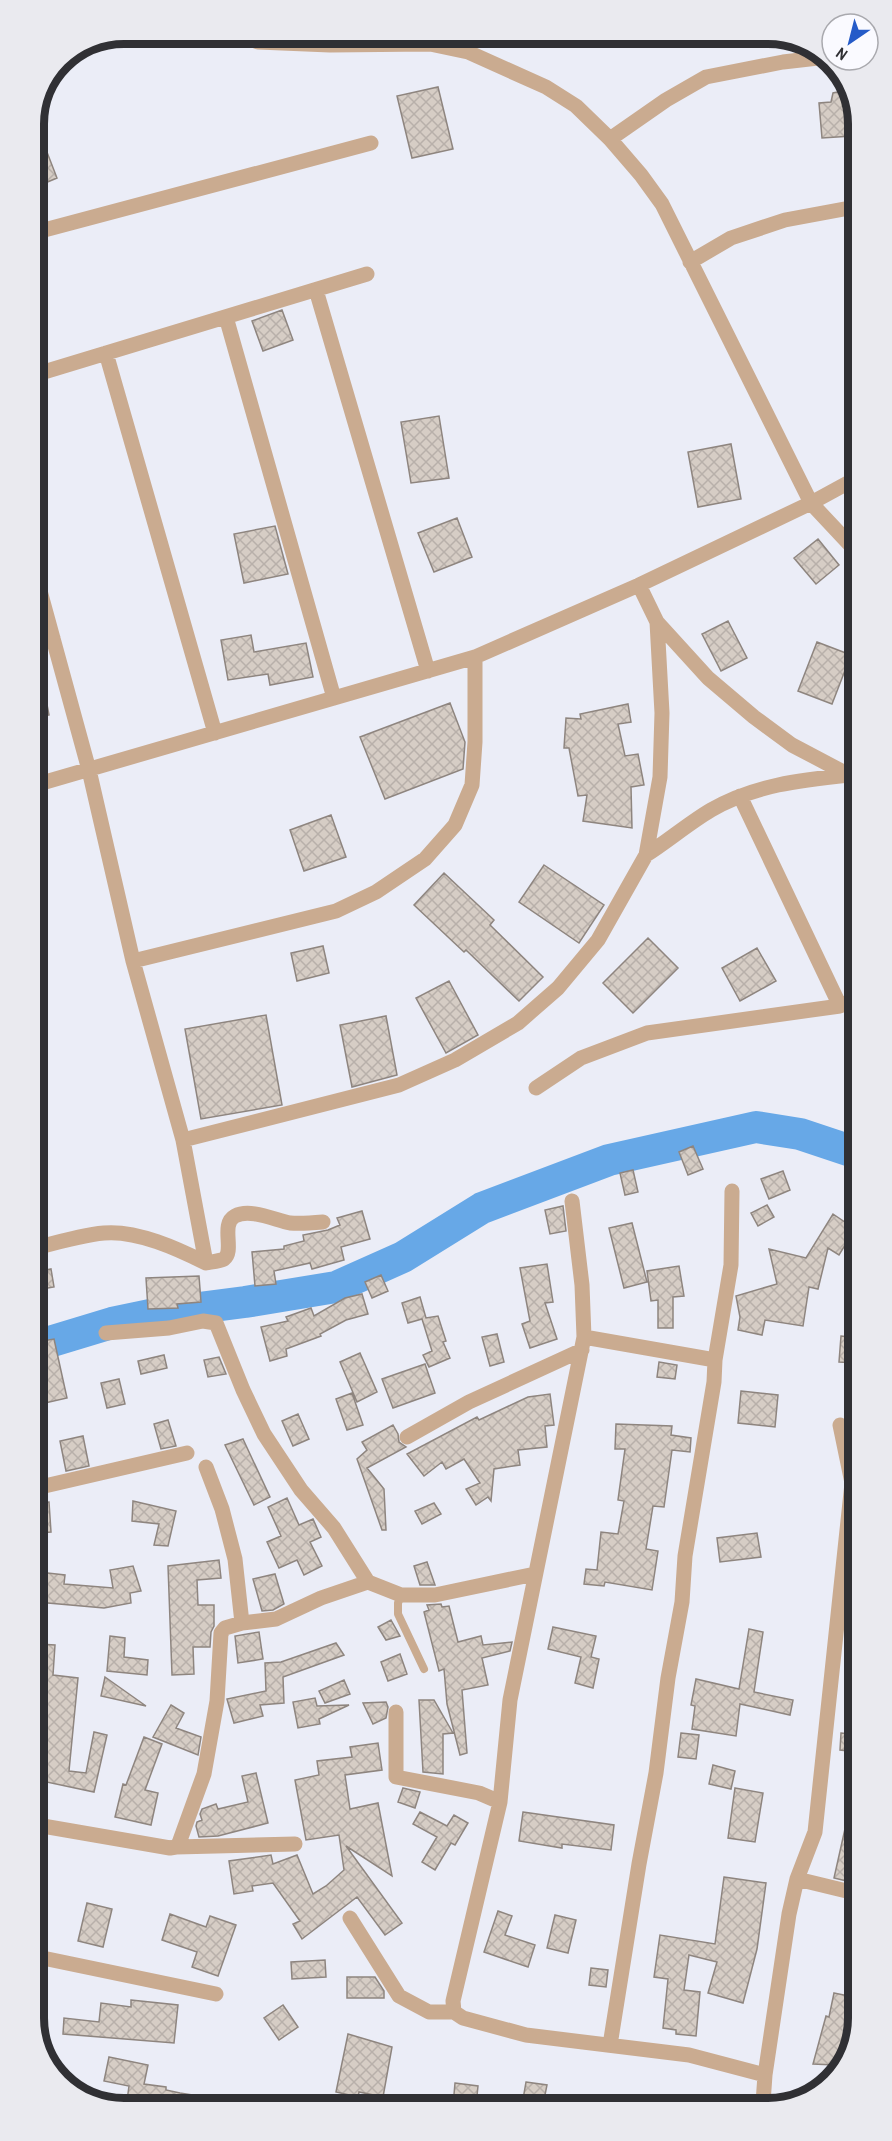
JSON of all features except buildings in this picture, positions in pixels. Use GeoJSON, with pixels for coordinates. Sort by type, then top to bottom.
{"type":"FeatureCollection","features":[{"type":"Feature","properties":{"kind":"street"},"geometry":{"type":"LineString","coordinates":[[288,43],[430,44],[468,52],[546,87],[576,106],[610,139],[662,204],[811,503],[848,543]]}},
{"type":"Feature","properties":{"kind":"street"},"geometry":{"type":"LineString","coordinates":[[610,139],[666,100],[706,77],[814,58]]}},
{"type":"Feature","properties":{"kind":"street"},"geometry":{"type":"LineString","coordinates":[[44,230],[371,144]]}},
{"type":"Feature","properties":{"kind":"street"},"geometry":{"type":"LineString","coordinates":[[690,262],[742,234],[785,220],[848,208]]}},
{"type":"Feature","properties":{"kind":"street"},"geometry":{"type":"LineString","coordinates":[[44,372],[367,274]]}},
{"type":"Feature","properties":{"kind":"street"},"geometry":{"type":"LineString","coordinates":[[316,290],[428,671]]}},
{"type":"Feature","properties":{"kind":"street"},"geometry":{"type":"LineString","coordinates":[[226,317],[334,698]]}},
{"type":"Feature","properties":{"kind":"street"},"geometry":{"type":"LineString","coordinates":[[106,353],[214,733]]}},
{"type":"Feature","properties":{"kind":"street"},"geometry":{"type":"LineString","coordinates":[[44,783],[475,657],[639,585],[811,503],[848,483]]}},
{"type":"Feature","properties":{"kind":"street"},"geometry":{"type":"LineString","coordinates":[[639,585],[657,622],[708,678],[754,717],[792,745],[848,773]]}},
{"type":"Feature","properties":{"kind":"street"},"geometry":{"type":"LineString","coordinates":[[44,604],[88,770],[133,961],[183,1140],[206,1263]]}},
{"type":"Feature","properties":{"kind":"street"},"geometry":{"type":"LineString","coordinates":[[183,1140],[399,1085],[455,1060],[518,1023],[558,988],[598,940],[646,855],[660,777],[662,713],[657,622]]}},
{"type":"Feature","properties":{"kind":"street"},"geometry":{"type":"LineString","coordinates":[[44,640],[53,638]]}},
{"type":"Feature","properties":{"kind":"street"},"geometry":{"type":"LineString","coordinates":[[133,961],[336,910],[376,892],[424,859],[455,825],[472,785],[475,742],[475,657]]}},
{"type":"Feature","properties":{"kind":"street"},"geometry":{"type":"LineString","coordinates":[[646,855],[711,810],[740,796],[796,781],[848,776]]}},
{"type":"Feature","properties":{"kind":"street"},"geometry":{"type":"LineString","coordinates":[[740,796],[840,1006]]}},
{"type":"Feature","properties":{"kind":"street"},"geometry":{"type":"LineString","coordinates":[[536,1088],[581,1058],[647,1033],[840,1006],[848,1002]]}},
{"type":"Feature","properties":{"kind":"street"},"geometry":{"type":"LineString","coordinates":[[610,2045],[656,1773],[668,1678],[682,1602],[685,1557],[731,1265],[732,1191]]}},
{"type":"Feature","properties":{"kind":"street"},"geometry":{"type":"LineString","coordinates":[[454,2012],[453,2001],[500,1802],[510,1700],[583,1344],[582,1285],[572,1201]]}},
{"type":"Feature","properties":{"kind":"street"},"geometry":{"type":"LineString","coordinates":[[43,1246],[105,1233],[131,1235],[176,1248],[206,1263],[224,1258],[228,1254],[229,1224],[238,1214],[266,1215],[291,1223],[323,1222]]}},
{"type":"Feature","properties":{"kind":"street"},"geometry":{"type":"LineString","coordinates":[[106,1333],[169,1328],[203,1321],[216,1323],[243,1390],[264,1434],[301,1490],[334,1528],[368,1582],[401,1595],[435,1595],[535,1574]]}},
{"type":"Feature","properties":{"kind":"street"},"geometry":{"type":"LineString","coordinates":[[407,1437],[469,1402],[583,1344],[715,1360]]}},
{"type":"Feature","properties":{"kind":"street"},"geometry":{"type":"LineString","coordinates":[[840,1425],[848,1464]]}},
{"type":"Feature","properties":{"kind":"street"},"geometry":{"type":"LineString","coordinates":[[43,1486],[187,1453]]}},
{"type":"Feature","properties":{"kind":"street"},"geometry":{"type":"LineString","coordinates":[[206,1467],[222,1509],[235,1559],[242,1623]]}},
{"type":"Feature","properties":{"kind":"street"},"geometry":{"type":"LineString","coordinates":[[763,2098],[789,1914],[797,1879],[815,1832],[848,1532]]}},
{"type":"Feature","properties":{"kind":"street"},"geometry":{"type":"LineString","coordinates":[[176,1847],[204,1774],[217,1701],[221,1633],[225,1628],[242,1623],[276,1619],[321,1598],[368,1582]]}},
{"type":"Feature","properties":{"kind":"street"},"geometry":{"type":"LineString","coordinates":[[396,1712],[396,1777],[450,1786],[479,1793],[500,1802]]}},
{"type":"Feature","properties":{"kind":"street"},"geometry":{"type":"LineString","coordinates":[[43,1826],[170,1848],[295,1844]]}},
{"type":"Feature","properties":{"kind":"street"},"geometry":{"type":"LineString","coordinates":[[797,1879],[848,1891]]}},
{"type":"Feature","properties":{"kind":"street"},"geometry":{"type":"LineString","coordinates":[[350,1918],[399,1996],[429,2012],[454,2012],[463,2018],[526,2035],[689,2055],[765,2075]]}},
{"type":"Feature","properties":{"kind":"street"},"geometry":{"type":"LineString","coordinates":[[43,1958],[216,1994]]}},
{"type":"Feature","properties":{"kind":"lane"},"geometry":{"type":"LineString","coordinates":[[401,1595],[398,1603],[399,1614],[424,1669]]}},
{"type":"Feature","properties":{"kind":"waterway"},"geometry":{"type":"LineString","coordinates":[[43,1344],[112,1323],[160,1313],[336,1287],[403,1257],[482,1208],[609,1160],[756,1127],[800,1134],[848,1150]]}}]}
